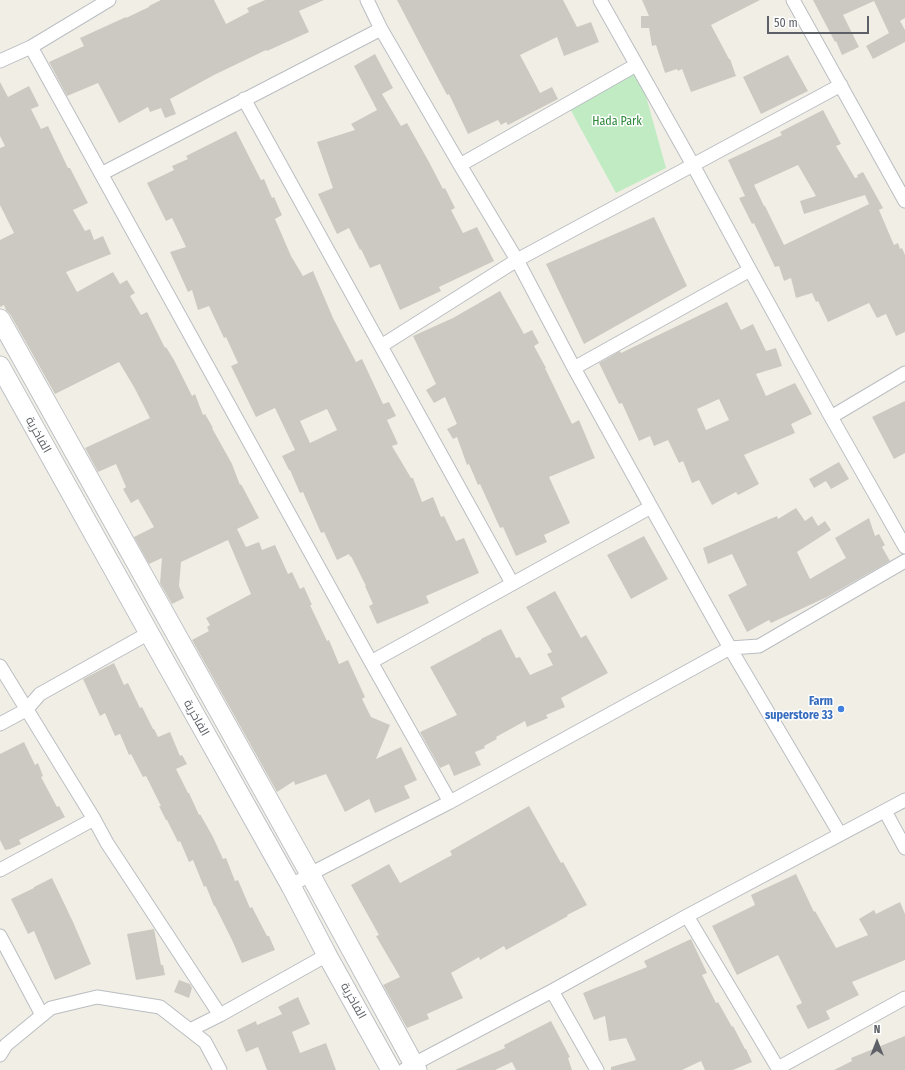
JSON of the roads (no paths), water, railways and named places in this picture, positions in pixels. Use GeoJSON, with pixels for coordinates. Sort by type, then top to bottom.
{"type":"FeatureCollection","features":[{"type":"Feature","properties":{"kind":"street"},"geometry":{"type":"LineString","coordinates":[[0,61],[31,47],[109,0]]}},
{"type":"Feature","properties":{"kind":"street"},"geometry":{"type":"LineString","coordinates":[[367,0],[381,29],[517,260],[650,507],[730,648],[840,834]]}},
{"type":"Feature","properties":{"kind":"street"},"geometry":{"type":"LineString","coordinates":[[600,0],[693,165],[831,417],[905,547]]}},
{"type":"Feature","properties":{"kind":"street"},"geometry":{"type":"LineString","coordinates":[[793,0],[905,200]]}},
{"type":"Feature","properties":{"kind":"street"},"geometry":{"type":"LineString","coordinates":[[101,174],[381,29]]}},
{"type":"Feature","properties":{"kind":"street"},"geometry":{"type":"LineString","coordinates":[[31,47],[450,802]]}},
{"type":"Feature","properties":{"kind":"street"},"geometry":{"type":"LineString","coordinates":[[460,165],[636,65]]}},
{"type":"Feature","properties":{"kind":"street"},"geometry":{"type":"LineString","coordinates":[[381,346],[517,260],[841,85]]}},
{"type":"Feature","properties":{"kind":"street"},"geometry":{"type":"LineString","coordinates":[[244,99],[512,583]]}},
{"type":"Feature","properties":{"kind":"street"},"geometry":{"type":"LineString","coordinates":[[574,368],[750,270]]}},
{"type":"Feature","properties":{"kind":"street"},"geometry":{"type":"LineString","coordinates":[[0,319],[310,874],[412,1068],[687,916],[905,800]]}},
{"type":"Feature","properties":{"kind":"street","name":"الفاخرية"},"geometry":{"type":"LineString","coordinates":[[0,366],[291,886],[327,955],[391,1070]]}},
{"type":"Feature","properties":{"kind":"street"},"geometry":{"type":"LineString","coordinates":[[831,417],[905,373]]}},
{"type":"Feature","properties":{"kind":"street"},"geometry":{"type":"LineString","coordinates":[[371,662],[650,507]]}},
{"type":"Feature","properties":{"kind":"street"},"geometry":{"type":"LineString","coordinates":[[291,886],[310,874],[450,802],[730,648],[759,646],[905,561]]}},
{"type":"Feature","properties":{"kind":"street"},"geometry":{"type":"LineString","coordinates":[[0,724],[26,710],[40,694],[149,633]]}},
{"type":"Feature","properties":{"kind":"street"},"geometry":{"type":"LineString","coordinates":[[0,666],[94,819],[107,843],[220,1015]]}},
{"type":"Feature","properties":{"kind":"street"},"geometry":{"type":"LineString","coordinates":[[885,811],[905,848]]}},
{"type":"Feature","properties":{"kind":"street"},"geometry":{"type":"LineString","coordinates":[[0,870],[94,819]]}},
{"type":"Feature","properties":{"kind":"street"},"geometry":{"type":"LineString","coordinates":[[687,916],[779,1069],[905,998]]}},
{"type":"Feature","properties":{"kind":"street"},"geometry":{"type":"LineString","coordinates":[[0,936],[42,1015]]}},
{"type":"Feature","properties":{"kind":"street"},"geometry":{"type":"LineString","coordinates":[[190,1030],[220,1015],[327,955]]}},
{"type":"Feature","properties":{"kind":"street"},"geometry":{"type":"LineString","coordinates":[[552,991],[597,1070]]}},
{"type":"Feature","properties":{"kind":"street"},"geometry":{"type":"LineString","coordinates":[[0,1055],[6,1045],[51,1008],[97,997],[160,1006],[205,1042],[220,1070]]}},
{"type":"Feature","properties":{"kind":"place","name":"Farm superstore 33"},"geometry":{"type":"Point","coordinates":[841,709]}},
{"type":"Feature","properties":{"kind":"park label","name":"Hada Park"},"geometry":{"type":"Point","coordinates":[617,122]}}]}
